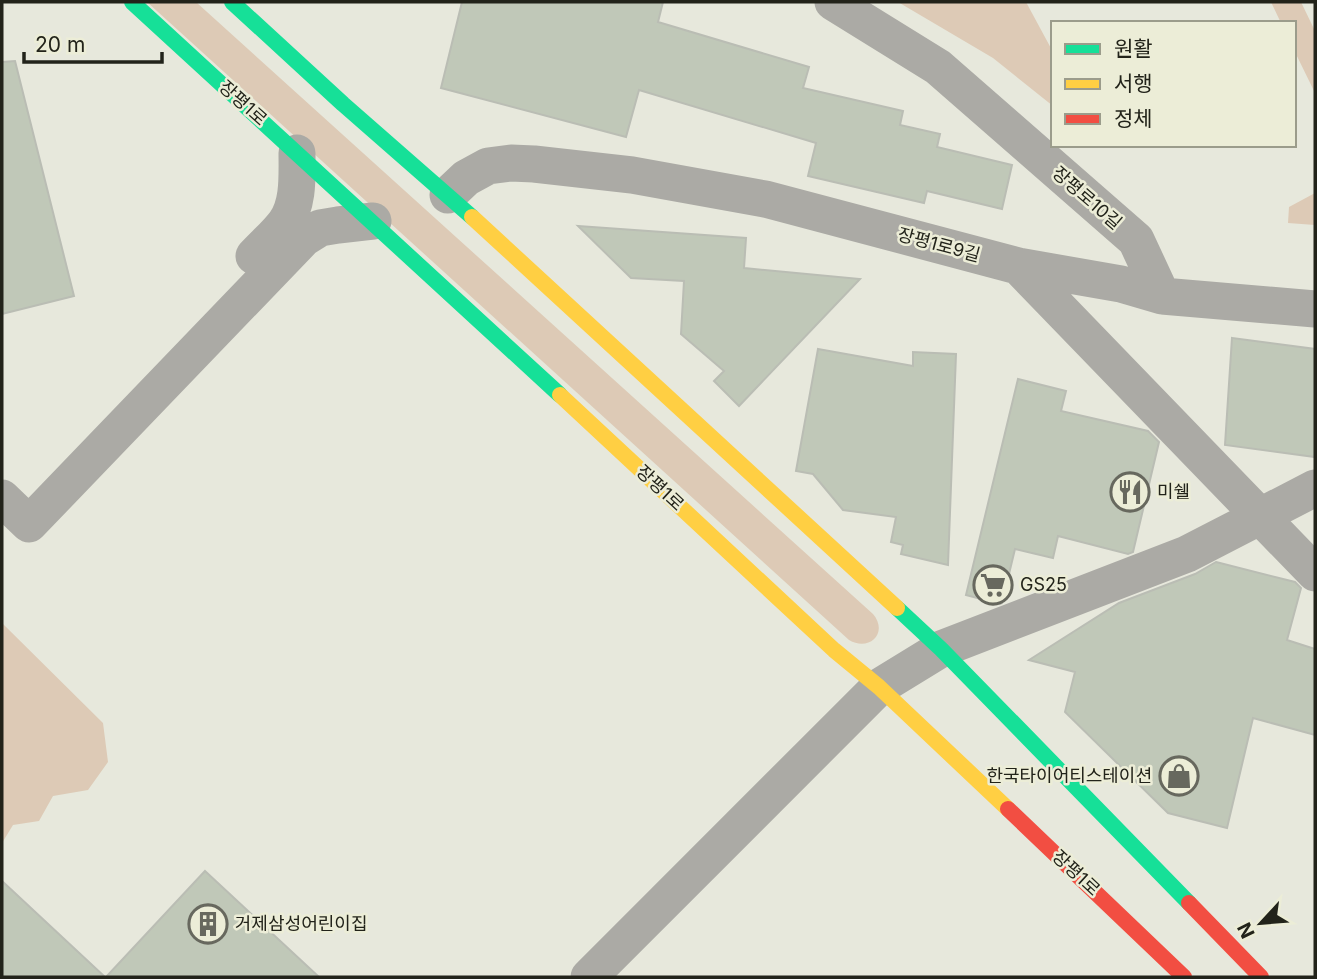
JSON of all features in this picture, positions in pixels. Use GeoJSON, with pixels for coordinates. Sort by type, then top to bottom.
{"type":"FeatureCollection","features":[{"type":"Feature","properties":{"kind":"street","name":"장평1로"},"geometry":{"type":"LineString","coordinates":[[132,2],[373,221],[834,650],[879,687],[1184,977]]}},
{"type":"Feature","properties":{"kind":"street"},"geometry":{"type":"LineString","coordinates":[[232,2],[343,104],[448,195],[941,649],[1261,977]]}},
{"type":"Feature","properties":{"kind":"street","name":"장평로10길"},"geometry":{"type":"LineString","coordinates":[[833,2],[938,67],[1136,240],[1162,296]]}},
{"type":"Feature","properties":{"kind":"street"},"geometry":{"type":"LineString","coordinates":[[15,510],[286,222],[297,188],[297,153]]}},
{"type":"Feature","properties":{"kind":"street","name":"장평1로9길"},"geometry":{"type":"LineString","coordinates":[[448,195],[466,178],[488,166],[511,163],[632,175],[765,199],[1018,266],[1121,284],[1162,296]]}},
{"type":"Feature","properties":{"kind":"street"},"geometry":{"type":"LineString","coordinates":[[15,510],[304,238],[320,228],[373,221]]}},
{"type":"Feature","properties":{"kind":"street"},"geometry":{"type":"LineString","coordinates":[[1018,266],[1315,573]]}},
{"type":"Feature","properties":{"kind":"street"},"geometry":{"type":"LineString","coordinates":[[1162,296],[1315,309]]}},
{"type":"Feature","properties":{"kind":"street"},"geometry":{"type":"LineString","coordinates":[[589,977],[879,687],[941,649],[1187,554],[1315,488]]}},
{"type":"Feature","properties":{"kind":"shaded area"},"geometry":{"type":"Polygon","coordinates":[[[147,2],[196,2],[873,614],[879,628],[874,639],[863,644],[849,640],[147,2]]]}},
{"type":"Feature","properties":{"kind":"shaded area"},"geometry":{"type":"Polygon","coordinates":[[[898,2],[1026,2],[1051,48],[1051,104],[993,58],[898,2]]]}},
{"type":"Feature","properties":{"kind":"shaded area"},"geometry":{"type":"Polygon","coordinates":[[[1271,2],[1301,2],[1315,31],[1315,93],[1296,54],[1296,21],[1280,21],[1271,2]]]}},
{"type":"Feature","properties":{"kind":"shaded area"},"geometry":{"type":"Polygon","coordinates":[[[1315,193],[1315,225],[1288,223],[1289,207],[1315,193]]]}},
{"type":"Feature","properties":{"kind":"shaded area"},"geometry":{"type":"Polygon","coordinates":[[[2,623],[103,723],[108,762],[88,790],[53,796],[39,821],[13,825],[2,843],[2,623]]]}},
{"type":"Feature","properties":{"kind":"building"},"geometry":{"type":"Polygon","coordinates":[[[462,2],[663,2],[658,22],[809,67],[803,88],[903,111],[900,125],[940,134],[937,147],[1012,165],[1002,209],[927,191],[924,203],[808,176],[816,143],[639,90],[626,137],[441,88],[462,2]]]}},
{"type":"Feature","properties":{"kind":"building"},"geometry":{"type":"Polygon","coordinates":[[[15,61],[74,296],[2,314],[2,62],[15,61]]]}},
{"type":"Feature","properties":{"kind":"building"},"geometry":{"type":"Polygon","coordinates":[[[578,226],[746,238],[744,268],[860,279],[739,406],[714,381],[724,371],[681,334],[684,281],[631,278],[578,226]]]}},
{"type":"Feature","properties":{"kind":"building"},"geometry":{"type":"Polygon","coordinates":[[[1232,338],[1315,349],[1315,457],[1225,445],[1232,338]]]}},
{"type":"Feature","properties":{"kind":"building"},"geometry":{"type":"Polygon","coordinates":[[[818,349],[913,366],[913,352],[956,354],[948,565],[901,554],[903,545],[891,542],[896,517],[843,510],[813,474],[796,471],[818,349]]]}},
{"type":"Feature","properties":{"kind":"building"},"geometry":{"type":"Polygon","coordinates":[[[1018,379],[1066,391],[1061,411],[1148,431],[1159,442],[1133,552],[1128,554],[1058,536],[1053,558],[1015,549],[1000,604],[966,595],[1018,379]]]}},
{"type":"Feature","properties":{"kind":"building"},"geometry":{"type":"Polygon","coordinates":[[[1216,562],[1295,582],[1301,588],[1287,640],[1315,649],[1315,735],[1253,718],[1227,828],[1168,813],[1065,712],[1075,672],[1029,660],[1119,603],[1195,574],[1216,562]]]}},
{"type":"Feature","properties":{"kind":"building","name":"거제삼성어린이집"},"geometry":{"type":"Polygon","coordinates":[[[205,871],[319,977],[106,977],[205,871]]]}},
{"type":"Feature","properties":{"kind":"building"},"geometry":{"type":"Polygon","coordinates":[[[2,881],[105,977],[2,977],[2,881]]]}},
{"type":"Feature","properties":{"kind":"traffic: fast"},"geometry":{"type":"LineString","coordinates":[[132,2],[560,395]]}},
{"type":"Feature","properties":{"kind":"traffic: fast"},"geometry":{"type":"LineString","coordinates":[[232,2],[472,217]]}},
{"type":"Feature","properties":{"kind":"traffic: fast"},"geometry":{"type":"LineString","coordinates":[[897,608],[941,649],[1189,903]]}},
{"type":"Feature","properties":{"kind":"traffic: slow"},"geometry":{"type":"LineString","coordinates":[[472,217],[897,608]]}},
{"type":"Feature","properties":{"kind":"traffic: slow"},"geometry":{"type":"LineString","coordinates":[[560,395],[1008,809]]}},
{"type":"Feature","properties":{"kind":"traffic: jam"},"geometry":{"type":"LineString","coordinates":[[1008,809],[1184,977]]}},
{"type":"Feature","properties":{"kind":"traffic: jam"},"geometry":{"type":"LineString","coordinates":[[1189,903],[1261,977]]}},
{"type":"Feature","properties":{"kind":"place","name":"미쉘"},"geometry":{"type":"Point","coordinates":[1130,492]}},
{"type":"Feature","properties":{"kind":"place","name":"GS25"},"geometry":{"type":"Point","coordinates":[993,585]}},
{"type":"Feature","properties":{"kind":"place","name":"한국타이어티스테이션"},"geometry":{"type":"Point","coordinates":[1179,776]}},
{"type":"Feature","properties":{"kind":"place","name":"거제삼성어린이집"},"geometry":{"type":"Point","coordinates":[208,924]}}]}
